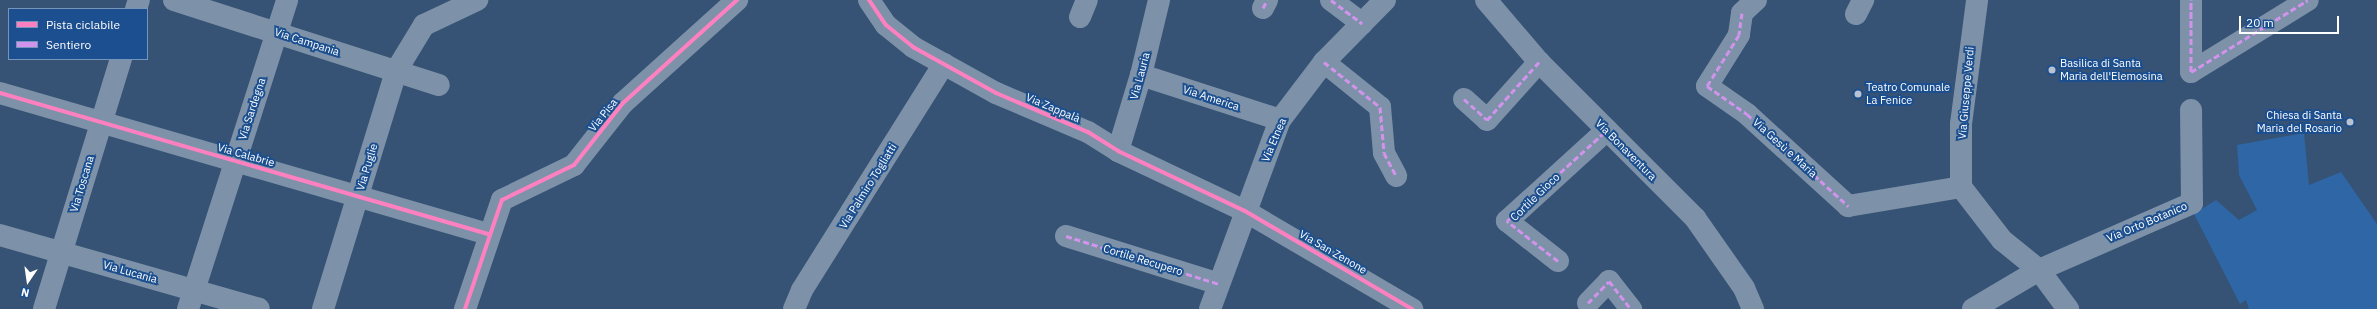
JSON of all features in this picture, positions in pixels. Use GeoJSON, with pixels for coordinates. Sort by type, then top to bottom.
{"type":"FeatureCollection","features":[{"type":"Feature","properties":{"kind":"street","name":"Via Campania"},"geometry":{"type":"LineString","coordinates":[[174,0],[439,85]]}},
{"type":"Feature","properties":{"kind":"street","name":"Via Sardegna"},"geometry":{"type":"LineString","coordinates":[[191,300],[287,0]]}},
{"type":"Feature","properties":{"kind":"street","name":"Via Puglie"},"geometry":{"type":"LineString","coordinates":[[324,309],[396,71],[424,25],[477,0]]}},
{"type":"Feature","properties":{"kind":"street","name":"Via Pisa"},"geometry":{"type":"LineString","coordinates":[[465,309],[488,234],[502,200],[574,165],[623,103],[737,0]]}},
{"type":"Feature","properties":{"kind":"street","name":"Via Zappalà"},"geometry":{"type":"LineString","coordinates":[[869,0],[886,25],[913,47],[996,93],[1088,132],[1118,151],[1245,211]]}},
{"type":"Feature","properties":{"kind":"street","name":"Via Lauria"},"geometry":{"type":"LineString","coordinates":[[1118,151],[1141,75],[1159,0]]}},
{"type":"Feature","properties":{"kind":"street"},"geometry":{"type":"LineString","coordinates":[[1331,0],[1362,23]]}},
{"type":"Feature","properties":{"kind":"street","name":"Via Etnea"},"geometry":{"type":"LineString","coordinates":[[1210,309],[1245,211],[1280,120],[1324,62],[1385,0]]}},
{"type":"Feature","properties":{"kind":"street","name":"Via Bonaventura"},"geometry":{"type":"LineString","coordinates":[[1486,0],[1539,62],[1695,218],[1744,288],[1753,309]]}},
{"type":"Feature","properties":{"kind":"street","name":"Via Giuseppe Verdi"},"geometry":{"type":"LineString","coordinates":[[1961,187],[1961,124],[1977,0]]}},
{"type":"Feature","properties":{"kind":"street"},"geometry":{"type":"LineString","coordinates":[[2191,0],[2191,72],[2308,0]]}},
{"type":"Feature","properties":{"kind":"street","name":"Via Gesù e Maria"},"geometry":{"type":"LineString","coordinates":[[1749,7],[1739,35],[1707,86],[1747,114],[1848,206],[1961,187]]}},
{"type":"Feature","properties":{"kind":"street","name":"Via Toscana"},"geometry":{"type":"LineString","coordinates":[[44,309],[120,60]]}},
{"type":"Feature","properties":{"kind":"street"},"geometry":{"type":"LineString","coordinates":[[1324,62],[1380,107],[1384,153],[1396,176]]}},
{"type":"Feature","properties":{"kind":"street"},"geometry":{"type":"LineString","coordinates":[[1464,99],[1488,120],[1539,62]]}},
{"type":"Feature","properties":{"kind":"street","name":"Via Palmiro Togliatti"},"geometry":{"type":"LineString","coordinates":[[794,309],[802,290],[944,64]]}},
{"type":"Feature","properties":{"kind":"street","name":"Via America"},"geometry":{"type":"LineString","coordinates":[[1141,75],[1280,120]]}},
{"type":"Feature","properties":{"kind":"street","name":"Via Calabrie"},"geometry":{"type":"LineString","coordinates":[[0,93],[488,234]]}},
{"type":"Feature","properties":{"kind":"street","name":"Via Orto Botanico"},"geometry":{"type":"LineString","coordinates":[[2039,270],[2192,203],[2191,110]]}},
{"type":"Feature","properties":{"kind":"street","name":"Cortile Gioco"},"geometry":{"type":"LineString","coordinates":[[1558,261],[1507,220],[1607,130]]}},
{"type":"Feature","properties":{"kind":"street"},"geometry":{"type":"LineString","coordinates":[[1961,187],[2002,240],[2039,270],[2068,309]]}},
{"type":"Feature","properties":{"kind":"street","name":"Via San Zenone"},"geometry":{"type":"LineString","coordinates":[[1245,211],[1412,309]]}},
{"type":"Feature","properties":{"kind":"street","name":"Via Lucania"},"geometry":{"type":"LineString","coordinates":[[0,235],[61,252],[191,300],[259,309]]}},
{"type":"Feature","properties":{"kind":"street","name":"Cortile Recupero"},"geometry":{"type":"LineString","coordinates":[[1066,236],[1219,284]]}},
{"type":"Feature","properties":{"kind":"street"},"geometry":{"type":"LineString","coordinates":[[1973,309],[2039,270]]}},
{"type":"Feature","properties":{"kind":"street"},"geometry":{"type":"LineString","coordinates":[[1588,303],[1609,281],[1631,309]]}},
{"type":"Feature","properties":{"kind":"shaded area"},"geometry":{"type":"Polygon","coordinates":[[[2304,133],[2309,185],[2341,172],[2377,224],[2377,309],[2249,309],[2246,300],[2240,304],[2194,214],[2216,200],[2239,220],[2257,210],[2239,175],[2237,145],[2304,133]]]}},
{"type":"Feature","properties":{"kind":"marked path"},"geometry":{"type":"LineString","coordinates":[[1263,8],[1267,0]]}},
{"type":"Feature","properties":{"kind":"marked path"},"geometry":{"type":"LineString","coordinates":[[1331,0],[1362,23]]}},
{"type":"Feature","properties":{"kind":"marked path"},"geometry":{"type":"LineString","coordinates":[[2191,0],[2191,72]]}},
{"type":"Feature","properties":{"kind":"marked path"},"geometry":{"type":"LineString","coordinates":[[2191,72],[2308,0]]}},
{"type":"Feature","properties":{"kind":"marked path"},"geometry":{"type":"LineString","coordinates":[[1742,13],[1739,35],[1707,86],[1747,114],[1848,206]]}},
{"type":"Feature","properties":{"kind":"marked path"},"geometry":{"type":"LineString","coordinates":[[1324,62],[1380,107],[1384,153],[1396,176]]}},
{"type":"Feature","properties":{"kind":"marked path"},"geometry":{"type":"LineString","coordinates":[[1464,99],[1487,120],[1539,62]]}},
{"type":"Feature","properties":{"kind":"marked path"},"geometry":{"type":"LineString","coordinates":[[1558,261],[1507,221],[1607,130]]}},
{"type":"Feature","properties":{"kind":"marked path"},"geometry":{"type":"LineString","coordinates":[[1066,236],[1219,284]]}},
{"type":"Feature","properties":{"kind":"marked path"},"geometry":{"type":"LineString","coordinates":[[1588,303],[1609,281],[1631,309]]}},
{"type":"Feature","properties":{"kind":"cycle path"},"geometry":{"type":"LineString","coordinates":[[465,309],[502,200],[574,165],[623,103],[737,0]]}},
{"type":"Feature","properties":{"kind":"cycle path"},"geometry":{"type":"LineString","coordinates":[[869,0],[886,25],[913,47],[996,93],[1088,132],[1118,151],[1245,211],[1412,309]]}},
{"type":"Feature","properties":{"kind":"cycle path"},"geometry":{"type":"LineString","coordinates":[[0,93],[488,234]]}},
{"type":"Feature","properties":{"kind":"place","name":"Basilica di Santa Maria dell'Elemosina"},"geometry":{"type":"Point","coordinates":[2052,70]}},
{"type":"Feature","properties":{"kind":"place","name":"Teatro Comunale La Fenice"},"geometry":{"type":"Point","coordinates":[1858,94]}},
{"type":"Feature","properties":{"kind":"place","name":"Chiesa di Santa Maria del Rosario"},"geometry":{"type":"Point","coordinates":[2350,122]}}]}
